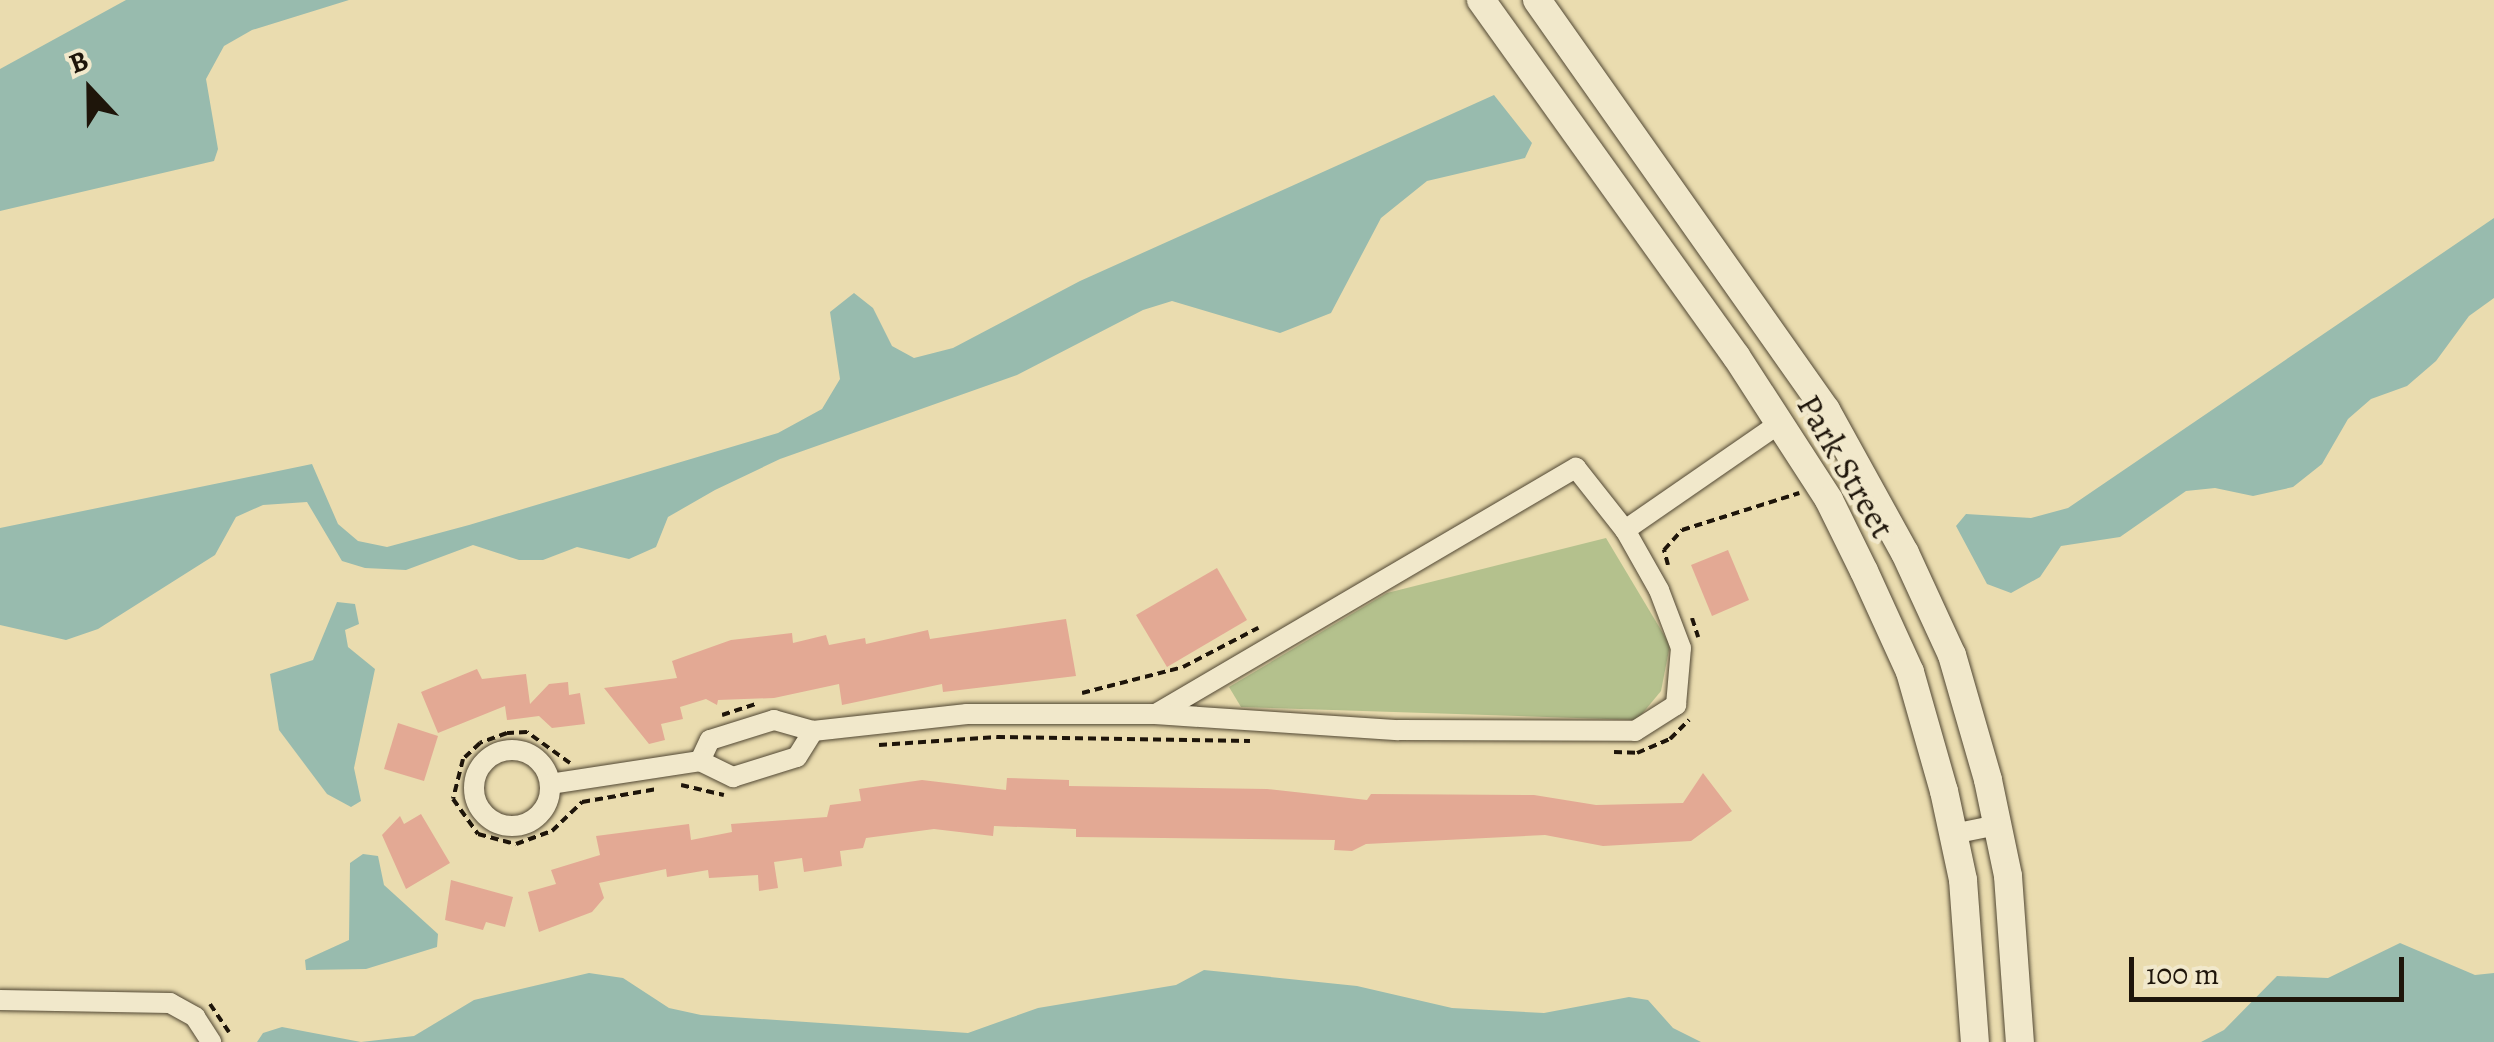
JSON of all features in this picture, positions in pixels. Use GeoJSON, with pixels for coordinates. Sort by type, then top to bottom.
{"type":"FeatureCollection","features":[{"type":"Feature","properties":{"kind":"street","name":"Park Street"},"geometry":{"type":"LineString","coordinates":[[1481,0],[1697,302],[1829,500],[1910,672],[1953,834],[1975,1042]]}},
{"type":"Feature","properties":{"kind":"street","name":"Park Street"},"geometry":{"type":"LineString","coordinates":[[1537,0],[1836,427],[1906,553],[1952,655],[1998,825],[2008,876],[2020,1042]]}},
{"type":"Feature","properties":{"kind":"street"},"geometry":{"type":"LineString","coordinates":[[1697,302],[1734,277]]}},
{"type":"Feature","properties":{"kind":"street"},"geometry":{"type":"LineString","coordinates":[[1624,530],[1780,423]]}},
{"type":"Feature","properties":{"kind":"street"},"geometry":{"type":"LineString","coordinates":[[700,761],[710,740],[730,730],[774,720],[812,731],[967,714],[1155,714],[1398,730],[1635,731],[1676,704],[1681,648],[1659,590],[1624,530],[1576,468],[1155,714]]}},
{"type":"Feature","properties":{"kind":"street"},"geometry":{"type":"LineString","coordinates":[[550,784],[700,761],[733,777],[797,757],[812,731]]}},
{"type":"Feature","properties":{"kind":"street"},"geometry":{"type":"LineString","coordinates":[[1953,834],[1998,825]]}},
{"type":"Feature","properties":{"kind":"street"},"geometry":{"type":"LineString","coordinates":[[0,1000],[170,1003],[195,1017],[211,1042]]}},
{"type":"Feature","properties":{"kind":"green space"},"geometry":{"type":"Polygon","coordinates":[[[1606,538],[1670,645],[1661,691],[1637,720],[1241,707],[1229,687],[1387,593],[1606,538]]]}},
{"type":"Feature","properties":{"kind":"shaded area"},"geometry":{"type":"Polygon","coordinates":[[[126,0],[349,0],[252,30],[224,46],[206,79],[218,149],[214,161],[0,211],[0,69],[126,0]]]}},
{"type":"Feature","properties":{"kind":"shaded area"},"geometry":{"type":"Polygon","coordinates":[[[1494,95],[1532,143],[1525,158],[1427,181],[1381,218],[1331,313],[1280,333],[1172,301],[1143,310],[1017,375],[780,459],[715,490],[668,517],[656,547],[629,559],[577,547],[543,560],[519,560],[473,545],[406,570],[365,568],[342,561],[307,502],[263,505],[236,517],[215,555],[98,629],[66,640],[0,625],[0,528],[312,464],[338,524],[358,541],[387,547],[469,525],[778,433],[822,409],[840,379],[830,312],[854,293],[873,308],[892,346],[914,358],[953,348],[1080,281],[1494,95]]]}},
{"type":"Feature","properties":{"kind":"shaded area"},"geometry":{"type":"Polygon","coordinates":[[[2494,218],[2494,298],[2469,316],[2436,361],[2407,386],[2371,399],[2348,419],[2322,464],[2293,487],[2253,496],[2215,488],[2186,491],[2120,537],[2061,546],[2040,577],[2011,593],[1987,584],[1956,526],[1966,514],[2031,518],[2068,508],[2494,218]]]}},
{"type":"Feature","properties":{"kind":"shaded area"},"geometry":{"type":"Polygon","coordinates":[[[337,602],[355,604],[359,624],[345,630],[348,647],[375,669],[354,768],[361,801],[351,807],[327,794],[279,730],[270,674],[313,660],[337,602]]]}},
{"type":"Feature","properties":{"kind":"shaded area"},"geometry":{"type":"Polygon","coordinates":[[[363,854],[378,856],[384,885],[438,934],[437,947],[366,969],[306,970],[305,960],[349,940],[350,863],[363,854]]]}},
{"type":"Feature","properties":{"kind":"shaded area"},"geometry":{"type":"Polygon","coordinates":[[[2400,943],[2475,975],[2494,973],[2494,1042],[2201,1042],[2224,1030],[2277,976],[2328,978],[2400,943]]]}},
{"type":"Feature","properties":{"kind":"shaded area"},"geometry":{"type":"Polygon","coordinates":[[[1204,970],[1357,986],[1452,1008],[1544,1013],[1629,997],[1648,1000],[1673,1028],[1701,1042],[361,1042],[414,1036],[474,1000],[589,973],[623,978],[669,1008],[701,1015],[968,1033],[1038,1008],[1176,985],[1204,970]]]}},
{"type":"Feature","properties":{"kind":"shaded area"},"geometry":{"type":"Polygon","coordinates":[[[282,1027],[361,1042],[257,1042],[263,1033],[282,1027]]]}},
{"type":"Feature","properties":{"kind":"building"},"geometry":{"type":"Polygon","coordinates":[[[1728,550],[1749,600],[1712,616],[1691,565],[1728,550]]]}},
{"type":"Feature","properties":{"kind":"building"},"geometry":{"type":"Polygon","coordinates":[[[1217,568],[1247,620],[1167,667],[1136,615],[1217,568]]]}},
{"type":"Feature","properties":{"kind":"building"},"geometry":{"type":"Polygon","coordinates":[[[1066,619],[1076,676],[943,692],[942,684],[842,705],[839,684],[774,698],[718,700],[717,705],[706,699],[680,707],[683,719],[661,724],[665,740],[649,744],[604,688],[677,678],[672,661],[731,640],[792,633],[793,643],[826,635],[829,645],[865,638],[866,644],[928,630],[930,639],[1066,619]]]}},
{"type":"Feature","properties":{"kind":"building"},"geometry":{"type":"Polygon","coordinates":[[[477,669],[482,679],[526,674],[530,704],[549,684],[568,682],[569,695],[580,693],[585,724],[552,728],[539,716],[507,720],[505,706],[438,733],[421,692],[477,669]]]}},
{"type":"Feature","properties":{"kind":"building"},"geometry":{"type":"Polygon","coordinates":[[[398,723],[438,736],[424,781],[384,769],[398,723]]]}},
{"type":"Feature","properties":{"kind":"building"},"geometry":{"type":"Polygon","coordinates":[[[1703,773],[1732,811],[1691,841],[1603,846],[1545,835],[1366,844],[1352,851],[1334,850],[1335,840],[1076,837],[1076,829],[994,826],[993,836],[934,829],[866,838],[863,848],[840,851],[842,866],[804,872],[802,858],[774,862],[778,888],[759,891],[758,875],[709,878],[708,870],[667,877],[666,869],[599,883],[604,898],[592,912],[539,932],[528,892],[556,884],[551,870],[600,855],[596,836],[689,824],[691,840],[732,832],[731,824],[827,817],[830,805],[861,801],[859,789],[922,780],[1006,790],[1007,778],[1069,780],[1069,786],[1267,789],[1367,800],[1371,794],[1534,795],[1596,805],[1683,803],[1703,773]]]}},
{"type":"Feature","properties":{"kind":"building"},"geometry":{"type":"Polygon","coordinates":[[[421,814],[450,863],[406,889],[382,835],[400,816],[404,824],[421,814]]]}},
{"type":"Feature","properties":{"kind":"building"},"geometry":{"type":"Polygon","coordinates":[[[451,880],[513,897],[505,927],[486,922],[483,930],[445,920],[451,880]]]}}]}
